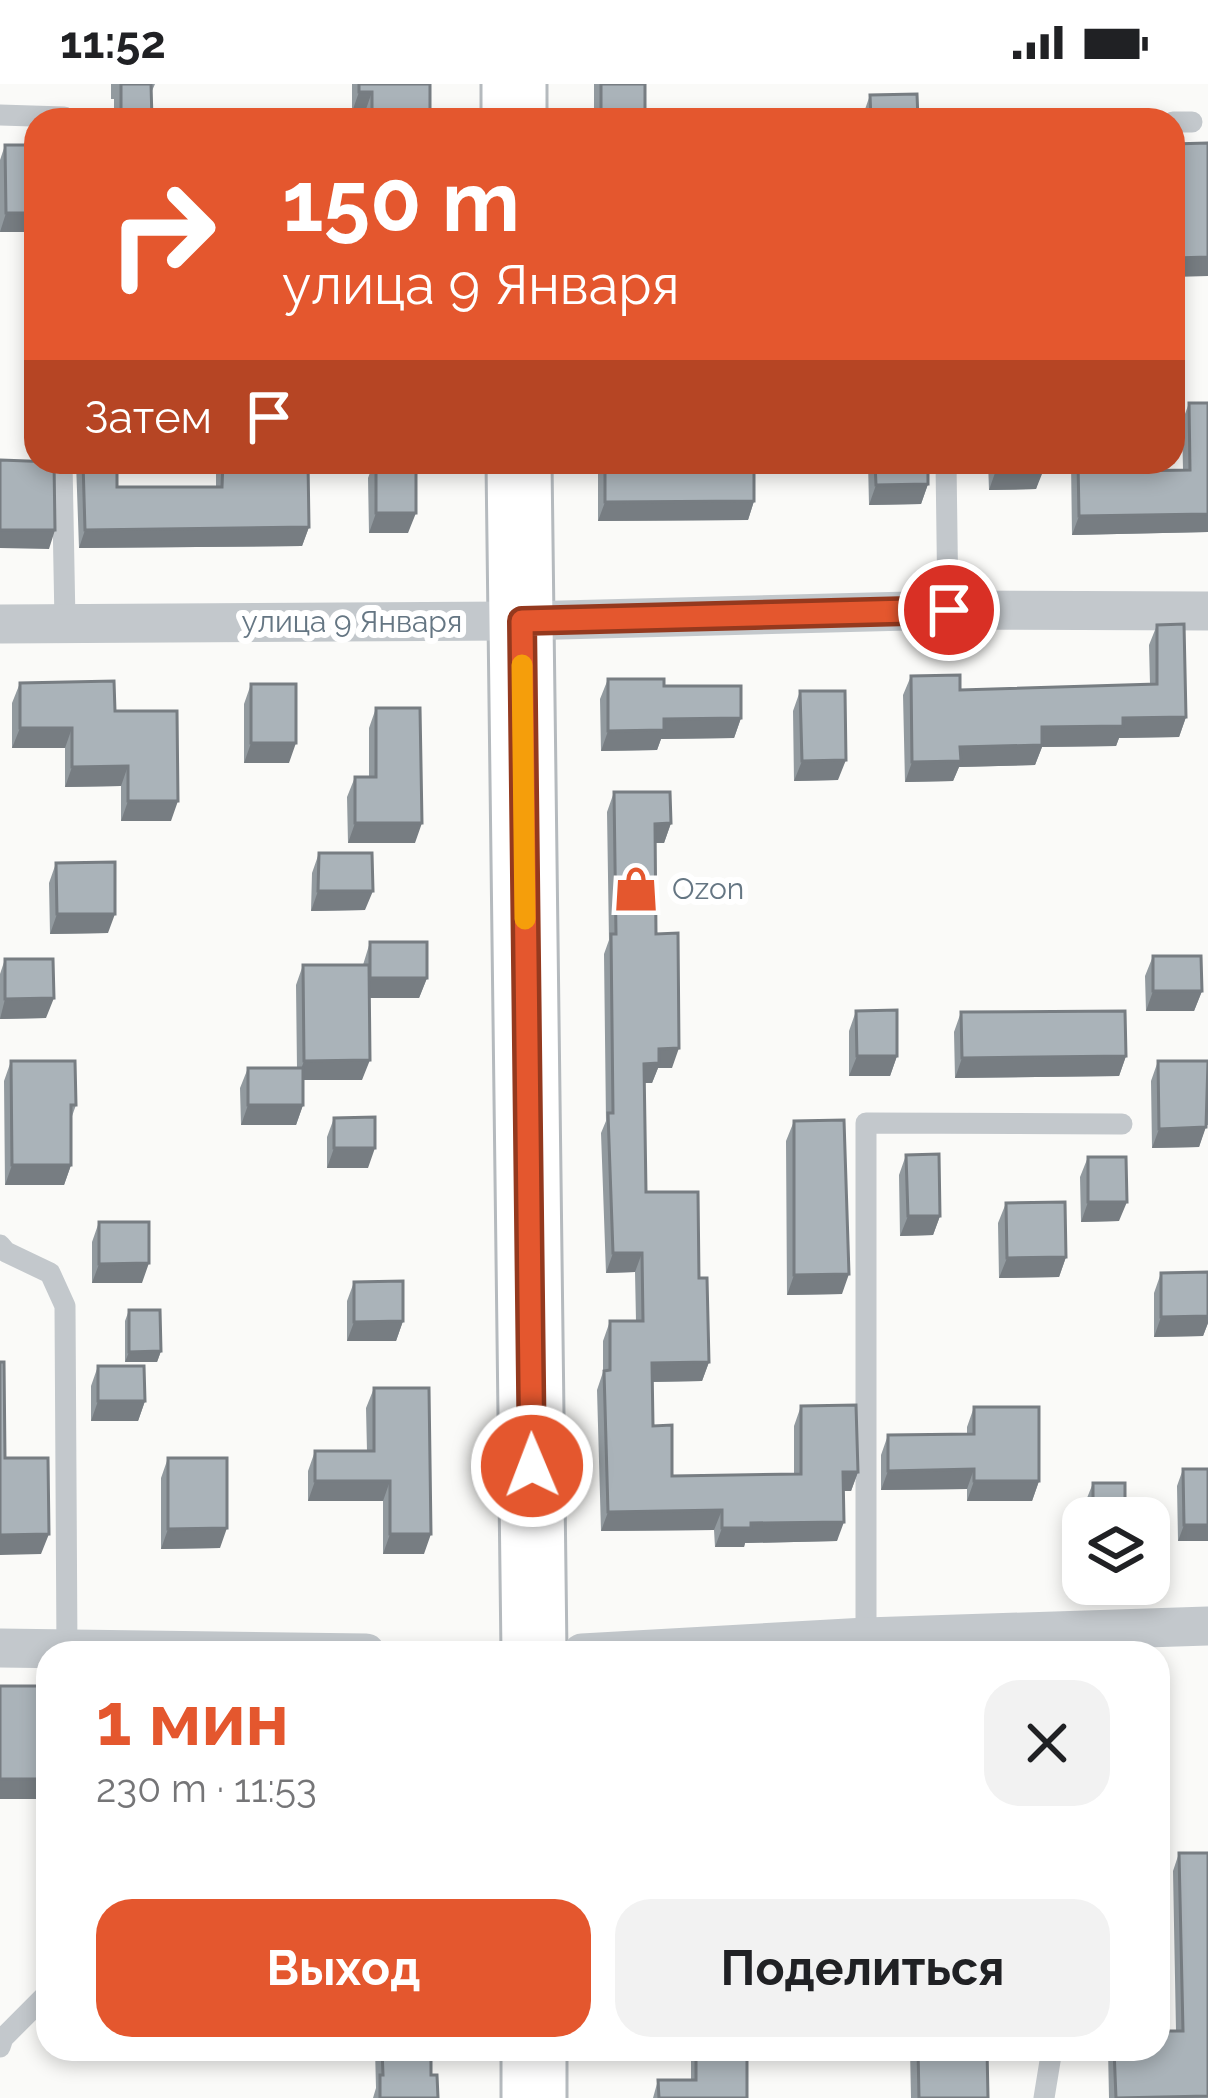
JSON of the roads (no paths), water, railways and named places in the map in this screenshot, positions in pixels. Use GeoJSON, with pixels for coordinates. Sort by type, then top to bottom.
{"type":"FeatureCollection","features":[{"type":"Feature","properties":{"kind":"main road"},"geometry":{"type":"LineString","coordinates":[[519,474],[534,1641]]}},
{"type":"Feature","properties":{"kind":"main road"},"geometry":{"type":"LineString","coordinates":[[534,2061],[534,2098]]}},
{"type":"Feature","properties":{"kind":"street","name":"улица 9 Января"},"geometry":{"type":"LineString","coordinates":[[0,624],[522,621],[949,610],[1208,611]]}},
{"type":"Feature","properties":{"kind":"street"},"geometry":{"type":"LineString","coordinates":[[795,1641],[866,1637],[1145,1640],[1208,1626]]}},
{"type":"Feature","properties":{"kind":"street"},"geometry":{"type":"LineString","coordinates":[[0,1648],[36,1650]]}},
{"type":"Feature","properties":{"kind":"lane"},"geometry":{"type":"LineString","coordinates":[[62,474],[65,622]]}},
{"type":"Feature","properties":{"kind":"lane"},"geometry":{"type":"LineString","coordinates":[[946,474],[949,610]]}},
{"type":"Feature","properties":{"kind":"lane"},"geometry":{"type":"LineString","coordinates":[[866,1637],[866,1123],[1122,1124]]}},
{"type":"Feature","properties":{"kind":"lane"},"geometry":{"type":"LineString","coordinates":[[0,1245],[5,1252],[50,1273],[65,1306],[67,1641]]}},
{"type":"Feature","properties":{"kind":"lane"},"geometry":{"type":"LineString","coordinates":[[0,2047],[36,2005]]}},
{"type":"Feature","properties":{"kind":"lane"},"geometry":{"type":"LineString","coordinates":[[1043,2098],[1050,2061]]}},
{"type":"Feature","properties":{"kind":"place","name":"Ozon"},"geometry":{"type":"Point","coordinates":[636,889]}}]}
